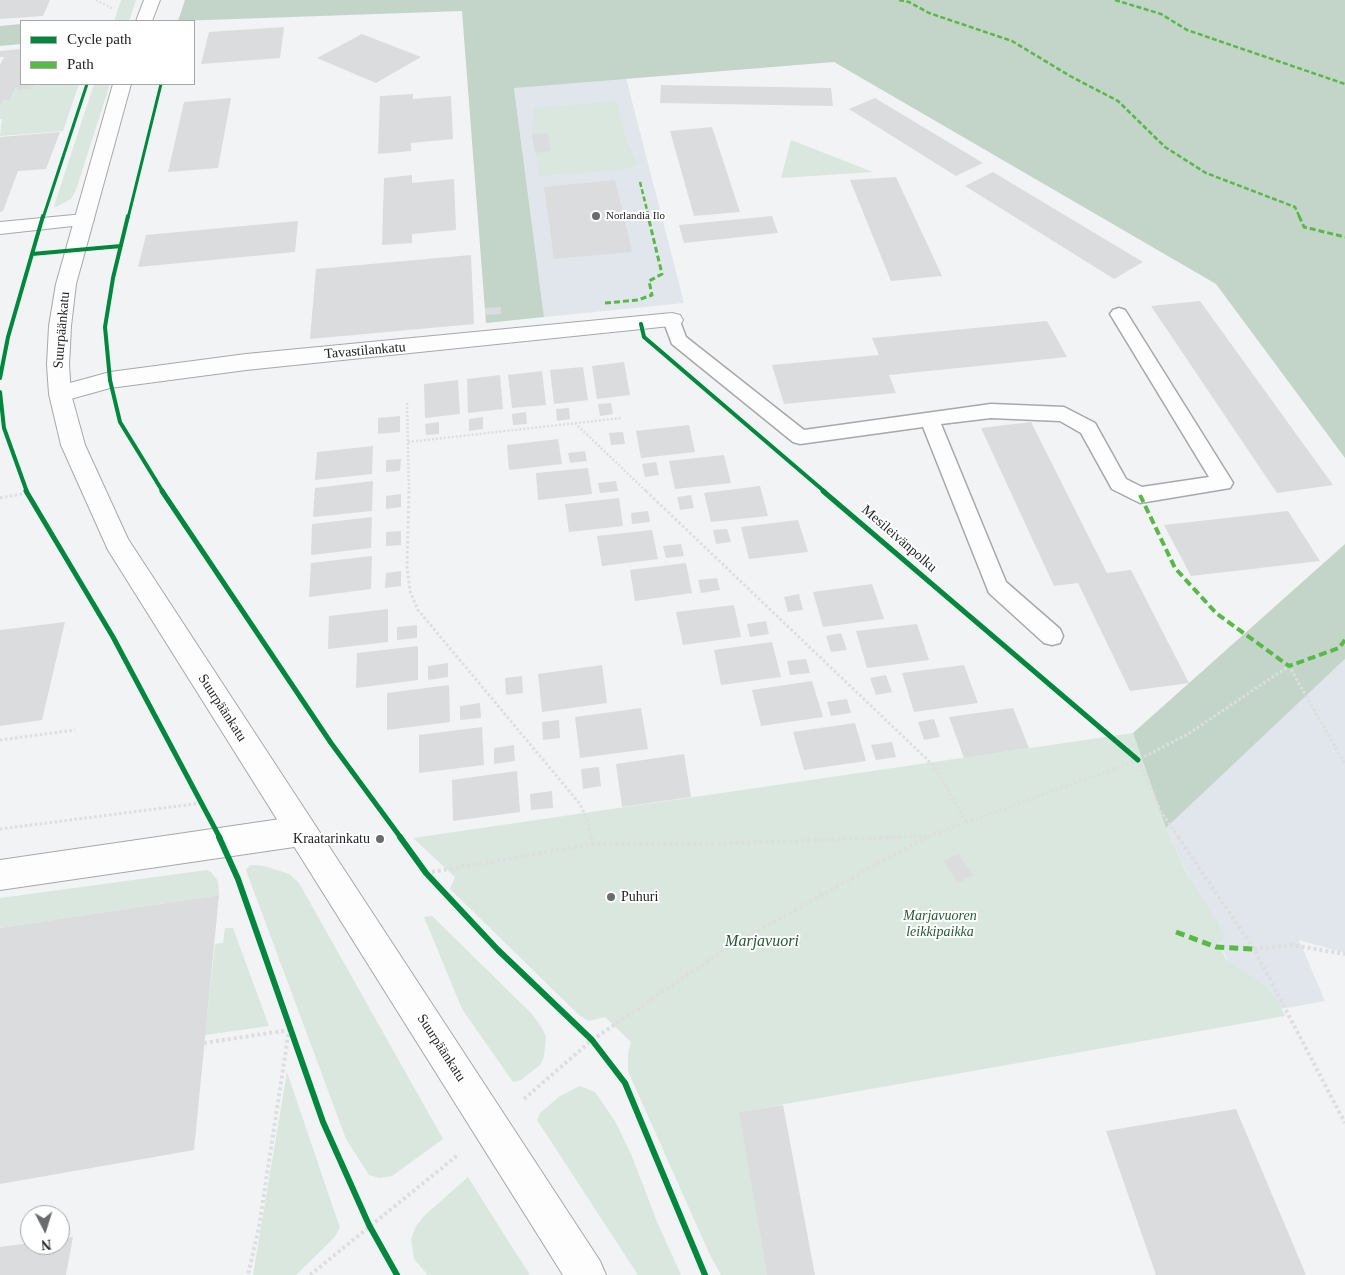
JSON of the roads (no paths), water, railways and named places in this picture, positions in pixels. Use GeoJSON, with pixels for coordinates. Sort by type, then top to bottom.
{"type":"FeatureCollection","features":[{"type":"Feature","properties":{"kind":"street"},"geometry":{"type":"LineString","coordinates":[[144,20],[152,0]]}},
{"type":"Feature","properties":{"kind":"street","name":"Suurpäänkatu"},"geometry":{"type":"LineString","coordinates":[[122,85],[66,284],[61,318],[58,366],[60,394],[73,445],[117,543],[586,1275]]}},
{"type":"Feature","properties":{"kind":"street"},"geometry":{"type":"LineString","coordinates":[[0,228],[84,220]]}},
{"type":"Feature","properties":{"kind":"street","name":"Tavastilankatu"},"geometry":{"type":"LineString","coordinates":[[60,394],[110,380],[246,362],[672,320]]}},
{"type":"Feature","properties":{"kind":"street"},"geometry":{"type":"LineString","coordinates":[[0,875],[301,831]]}},
{"type":"Feature","properties":{"kind":"lane"},"geometry":{"type":"LineString","coordinates":[[672,320],[678,340],[800,437],[991,411],[1064,414],[1088,428],[1119,484],[1140,495],[1223,483],[1119,314]]}},
{"type":"Feature","properties":{"kind":"lane"},"geometry":{"type":"LineString","coordinates":[[930,420],[997,587],[1052,636]]}},
{"type":"Feature","properties":{"kind":"place","name":"Norlandia Ilo"},"geometry":{"type":"Point","coordinates":[596,216]}},
{"type":"Feature","properties":{"kind":"place","name":"Kraatarinkatu"},"geometry":{"type":"Point","coordinates":[380,839]}},
{"type":"Feature","properties":{"kind":"place","name":"Puhuri"},"geometry":{"type":"Point","coordinates":[611,897]}},
{"type":"Feature","properties":{"kind":"park label","name":"Marjavuoren leikkipaikka"},"geometry":{"type":"Point","coordinates":[940,924]}},
{"type":"Feature","properties":{"kind":"park label","name":"Marjavuori"},"geometry":{"type":"Point","coordinates":[762,942]}}]}
